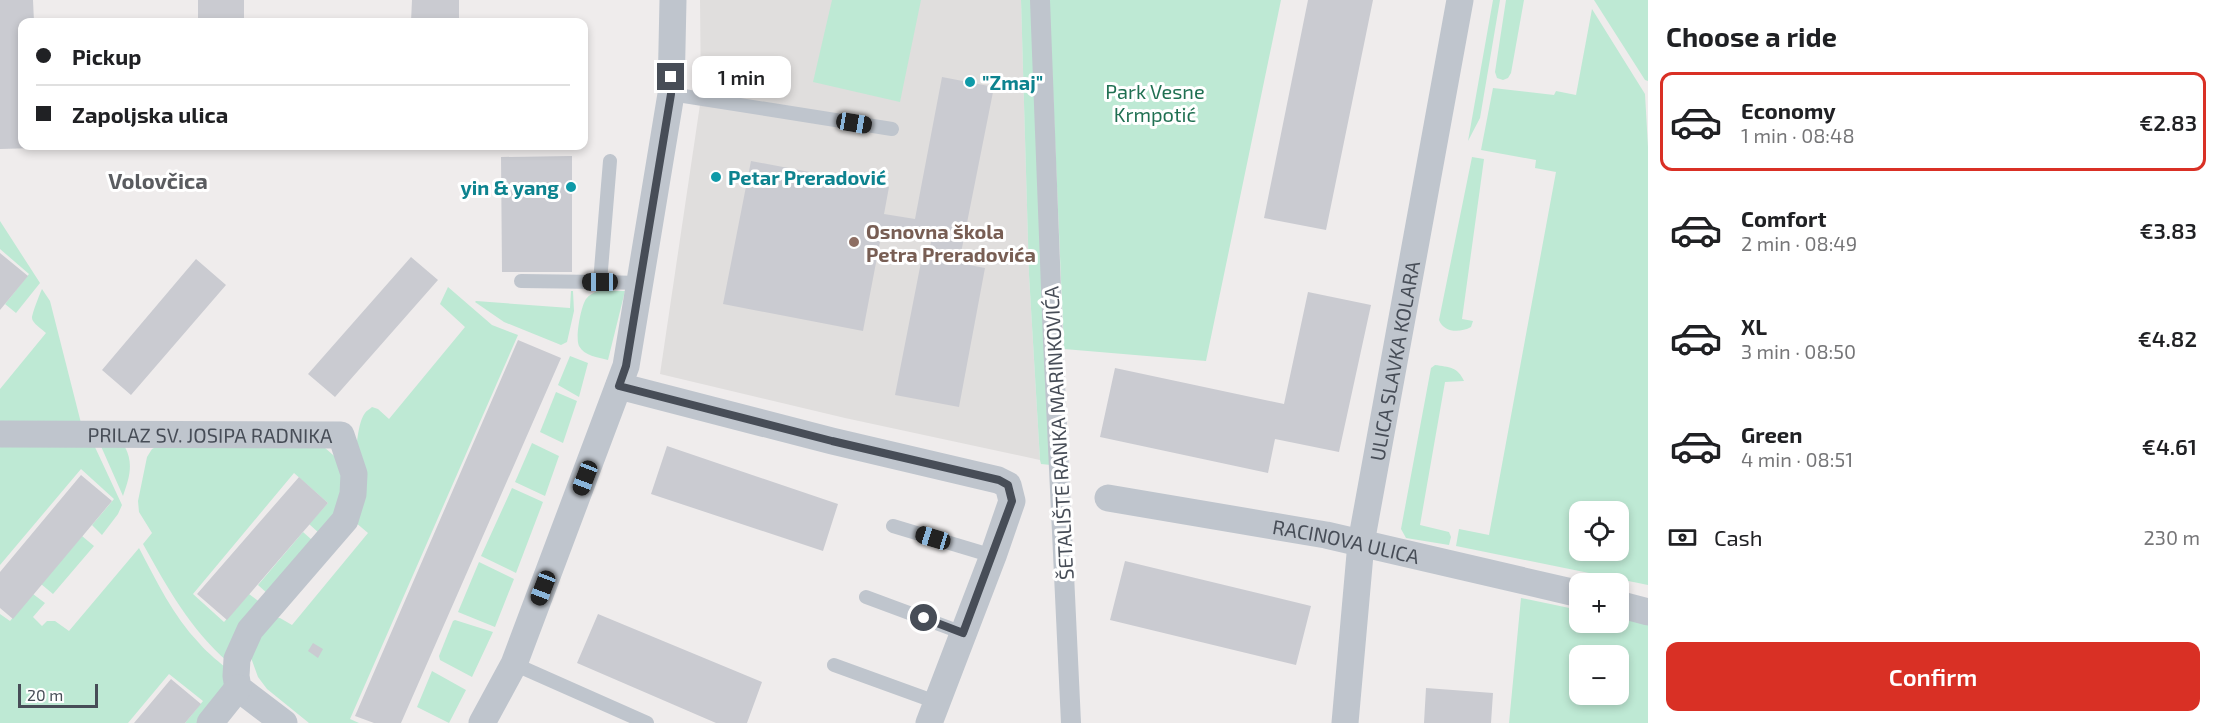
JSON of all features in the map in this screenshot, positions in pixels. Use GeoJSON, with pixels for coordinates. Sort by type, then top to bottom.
{"type":"FeatureCollection","features":[{"type":"Feature","properties":{"kind":"street"},"geometry":{"type":"LineString","coordinates":[[482,723],[514,664],[626,366],[671,94],[673,0]]}},
{"type":"Feature","properties":{"kind":"street","name":"ŠETALIŠTE RANKA MARINKOVIĆA"},"geometry":{"type":"LineString","coordinates":[[1040,0],[1071,723]]}},
{"type":"Feature","properties":{"kind":"street","name":"ULICA SLAVKA KOLARA"},"geometry":{"type":"LineString","coordinates":[[1345,723],[1361,543],[1460,0]]}},
{"type":"Feature","properties":{"kind":"street"},"geometry":{"type":"LineString","coordinates":[[619,386],[832,441],[999,480],[1008,485],[1012,501],[933,712]]}},
{"type":"Feature","properties":{"kind":"street","name":"PRILAZ SV. JOSIPA RADNIKA"},"geometry":{"type":"LineString","coordinates":[[0,434],[341,435],[354,474],[353,494],[345,520],[250,630],[237,659],[238,688]]}},
{"type":"Feature","properties":{"kind":"street","name":"RACINOVA ULICA"},"geometry":{"type":"LineString","coordinates":[[1108,498],[1361,543],[1569,591]]}},
{"type":"Feature","properties":{"kind":"street"},"geometry":{"type":"LineString","coordinates":[[1629,607],[1648,612]]}},
{"type":"Feature","properties":{"kind":"street"},"geometry":{"type":"LineString","coordinates":[[210,723],[238,688],[284,723]]}},
{"type":"Feature","properties":{"kind":"lane"},"geometry":{"type":"LineString","coordinates":[[671,94],[892,129]]}},
{"type":"Feature","properties":{"kind":"lane"},"geometry":{"type":"LineString","coordinates":[[600,282],[610,161]]}},
{"type":"Feature","properties":{"kind":"lane"},"geometry":{"type":"LineString","coordinates":[[521,281],[639,283]]}},
{"type":"Feature","properties":{"kind":"lane"},"geometry":{"type":"LineString","coordinates":[[893,526],[993,556]]}},
{"type":"Feature","properties":{"kind":"lane"},"geometry":{"type":"LineString","coordinates":[[866,597],[963,633]]}},
{"type":"Feature","properties":{"kind":"lane"},"geometry":{"type":"LineString","coordinates":[[514,664],[647,723]]}},
{"type":"Feature","properties":{"kind":"lane"},"geometry":{"type":"LineString","coordinates":[[834,666],[933,712]]}},
{"type":"Feature","properties":{"kind":"shaded area","name":"Osnovna škola Petra Preradovića"},"geometry":{"type":"Polygon","coordinates":[[[700,0],[1021,0],[1029,275],[1040,460],[845,418],[660,374],[701,98],[700,0]]]}},
{"type":"Feature","properties":{"kind":"green space"},"geometry":{"type":"Polygon","coordinates":[[[832,0],[921,0],[900,102],[813,82],[832,0]]]}},
{"type":"Feature","properties":{"kind":"green space"},"geometry":{"type":"Polygon","coordinates":[[[1021,0],[1031,0],[1051,465],[1041,464],[1040,460],[1029,275],[1021,0]]]}},
{"type":"Feature","properties":{"kind":"green space","name":"Park Vesne Krmpotić"},"geometry":{"type":"Polygon","coordinates":[[[1049,0],[1281,0],[1206,361],[1064,349],[1049,0]]]}},
{"type":"Feature","properties":{"kind":"green space"},"geometry":{"type":"Polygon","coordinates":[[[1493,0],[1500,0],[1480,118],[1468,141],[1493,0]]]}},
{"type":"Feature","properties":{"kind":"green space"},"geometry":{"type":"Polygon","coordinates":[[[1506,0],[1524,0],[1511,73],[1503,80],[1497,78],[1495,72],[1506,0]]]}},
{"type":"Feature","properties":{"kind":"green space"},"geometry":{"type":"Polygon","coordinates":[[[1594,0],[1648,0],[1648,81],[1645,80],[1594,0]]]}},
{"type":"Feature","properties":{"kind":"green space"},"geometry":{"type":"Polygon","coordinates":[[[1592,9],[1645,94],[1648,147],[1648,585],[1629,581],[1629,573],[1589,573],[1456,546],[1459,529],[1489,535],[1556,172],[1535,168],[1536,160],[1481,150],[1493,88],[1554,95],[1556,91],[1576,95],[1592,9]]]}},
{"type":"Feature","properties":{"kind":"green space"},"geometry":{"type":"Polygon","coordinates":[[[1472,157],[1484,159],[1462,319],[1473,321],[1471,327],[1453,331],[1448,330],[1439,320],[1472,157]]]}},
{"type":"Feature","properties":{"kind":"green space"},"geometry":{"type":"Polygon","coordinates":[[[0,221],[40,283],[16,313],[5,304],[29,274],[0,249],[0,221]]]}},
{"type":"Feature","properties":{"kind":"green space"},"geometry":{"type":"Polygon","coordinates":[[[448,287],[492,325],[518,335],[350,719],[359,723],[309,723],[267,689],[258,677],[250,655],[273,618],[280,618],[292,625],[368,533],[355,522],[356,449],[361,422],[366,412],[372,407],[378,409],[389,419],[465,327],[440,304],[448,287]]]}},
{"type":"Feature","properties":{"kind":"green space"},"geometry":{"type":"Polygon","coordinates":[[[42,289],[50,301],[81,423],[0,423],[0,389],[46,333],[32,320],[42,289]]]}},
{"type":"Feature","properties":{"kind":"green space"},"geometry":{"type":"Polygon","coordinates":[[[571,291],[573,291],[574,311],[567,342],[561,345],[504,322],[475,302],[570,308],[571,291]]]}},
{"type":"Feature","properties":{"kind":"green space"},"geometry":{"type":"Polygon","coordinates":[[[598,291],[625,291],[608,360],[584,352],[578,342],[579,322],[584,303],[588,296],[598,291]]]}},
{"type":"Feature","properties":{"kind":"green space"},"geometry":{"type":"Polygon","coordinates":[[[570,356],[588,363],[579,397],[558,385],[570,356]]]}},
{"type":"Feature","properties":{"kind":"green space"},"geometry":{"type":"Polygon","coordinates":[[[1435,365],[1456,370],[1464,381],[1445,382],[1420,525],[1449,532],[1451,537],[1449,545],[1406,538],[1401,529],[1431,368],[1435,365]]]}},
{"type":"Feature","properties":{"kind":"green space"},"geometry":{"type":"Polygon","coordinates":[[[556,392],[577,401],[563,443],[540,432],[556,392]]]}},
{"type":"Feature","properties":{"kind":"green space"},"geometry":{"type":"Polygon","coordinates":[[[532,443],[559,456],[545,496],[515,482],[532,443]]]}},
{"type":"Feature","properties":{"kind":"green space"},"geometry":{"type":"Polygon","coordinates":[[[100,444],[125,447],[128,453],[129,478],[123,496],[100,444]]]}},
{"type":"Feature","properties":{"kind":"green space"},"geometry":{"type":"Polygon","coordinates":[[[0,445],[94,445],[122,505],[118,514],[102,535],[92,525],[114,499],[81,469],[0,565],[0,445]]]}},
{"type":"Feature","properties":{"kind":"green space"},"geometry":{"type":"Polygon","coordinates":[[[158,446],[324,447],[341,462],[342,504],[319,533],[309,524],[328,503],[294,473],[193,594],[224,622],[249,594],[261,603],[228,662],[191,622],[170,592],[143,544],[152,533],[139,512],[138,501],[147,457],[152,449],[158,446]]]}},
{"type":"Feature","properties":{"kind":"green space"},"geometry":{"type":"Polygon","coordinates":[[[512,488],[543,502],[516,573],[481,556],[512,488]]]}},
{"type":"Feature","properties":{"kind":"green space"},"geometry":{"type":"Polygon","coordinates":[[[303,532],[312,540],[268,594],[258,585],[303,532]]]}},
{"type":"Feature","properties":{"kind":"green space"},"geometry":{"type":"Polygon","coordinates":[[[82,536],[94,546],[53,594],[41,584],[82,536]]]}},
{"type":"Feature","properties":{"kind":"green space"},"geometry":{"type":"Polygon","coordinates":[[[139,548],[181,621],[203,647],[230,672],[230,681],[203,723],[185,723],[203,701],[169,674],[128,723],[0,723],[0,614],[10,621],[33,594],[45,603],[33,617],[42,626],[47,621],[55,621],[69,631],[139,548]]]}},
{"type":"Feature","properties":{"kind":"green space"},"geometry":{"type":"Polygon","coordinates":[[[479,562],[514,579],[495,627],[458,612],[479,562]]]}},
{"type":"Feature","properties":{"kind":"green space"},"geometry":{"type":"Polygon","coordinates":[[[1521,598],[1569,608],[1569,633],[1629,633],[1629,620],[1648,624],[1648,723],[1509,723],[1521,598]]]}},
{"type":"Feature","properties":{"kind":"green space"},"geometry":{"type":"Polygon","coordinates":[[[455,620],[493,632],[472,677],[440,660],[439,656],[455,620]]]}},
{"type":"Feature","properties":{"kind":"green space"},"geometry":{"type":"Polygon","coordinates":[[[432,671],[466,690],[449,723],[417,707],[432,671]]]}},
{"type":"Feature","properties":{"kind":"building"},"geometry":{"type":"Polygon","coordinates":[[[0,0],[33,0],[34,18],[18,18],[18,148],[0,149],[0,0]]]}},
{"type":"Feature","properties":{"kind":"building"},"geometry":{"type":"Polygon","coordinates":[[[198,0],[244,0],[244,18],[198,18],[198,0]]]}},
{"type":"Feature","properties":{"kind":"building"},"geometry":{"type":"Polygon","coordinates":[[[412,0],[459,0],[459,18],[411,18],[412,0]]]}},
{"type":"Feature","properties":{"kind":"building"},"geometry":{"type":"Polygon","coordinates":[[[1308,0],[1373,0],[1326,230],[1264,218],[1308,0]]]}},
{"type":"Feature","properties":{"kind":"building"},"geometry":{"type":"Polygon","coordinates":[[[942,77],[994,87],[959,263],[985,268],[959,407],[895,395],[922,257],[928,259],[932,236],[883,226],[863,331],[723,304],[751,161],[889,187],[884,214],[915,219],[942,77]]]}},
{"type":"Feature","properties":{"kind":"building"},"geometry":{"type":"Polygon","coordinates":[[[572,156],[572,272],[502,272],[501,157],[572,156]]]}},
{"type":"Feature","properties":{"kind":"building"},"geometry":{"type":"Polygon","coordinates":[[[0,253],[28,276],[0,310],[0,253]]]}},
{"type":"Feature","properties":{"kind":"building"},"geometry":{"type":"Polygon","coordinates":[[[411,257],[438,280],[335,397],[308,374],[411,257]]]}},
{"type":"Feature","properties":{"kind":"building"},"geometry":{"type":"Polygon","coordinates":[[[196,259],[226,285],[131,395],[102,370],[196,259]]]}},
{"type":"Feature","properties":{"kind":"building"},"geometry":{"type":"Polygon","coordinates":[[[1308,292],[1371,305],[1339,452],[1275,439],[1268,473],[1100,437],[1115,368],[1284,404],[1308,292]]]}},
{"type":"Feature","properties":{"kind":"building"},"geometry":{"type":"Polygon","coordinates":[[[518,340],[561,358],[401,723],[374,723],[355,716],[518,340]]]}},
{"type":"Feature","properties":{"kind":"building"},"geometry":{"type":"Polygon","coordinates":[[[667,446],[838,504],[823,551],[651,494],[667,446]]]}},
{"type":"Feature","properties":{"kind":"building"},"geometry":{"type":"Polygon","coordinates":[[[81,475],[112,501],[13,619],[0,608],[0,572],[81,475]]]}},
{"type":"Feature","properties":{"kind":"building"},"geometry":{"type":"Polygon","coordinates":[[[299,477],[328,503],[227,620],[197,594],[299,477]]]}},
{"type":"Feature","properties":{"kind":"building"},"geometry":{"type":"Polygon","coordinates":[[[1125,561],[1311,606],[1296,665],[1110,620],[1125,561]]]}},
{"type":"Feature","properties":{"kind":"building"},"geometry":{"type":"Polygon","coordinates":[[[598,614],[762,682],[747,723],[716,723],[577,663],[598,614]]]}},
{"type":"Feature","properties":{"kind":"building"},"geometry":{"type":"Polygon","coordinates":[[[313,643],[323,649],[318,658],[308,651],[313,643]]]}},
{"type":"Feature","properties":{"kind":"building"},"geometry":{"type":"Polygon","coordinates":[[[171,679],[201,704],[185,723],[134,723],[171,679]]]}},
{"type":"Feature","properties":{"kind":"building"},"geometry":{"type":"Polygon","coordinates":[[[1426,688],[1493,693],[1491,723],[1424,723],[1426,688]]]}},
{"type":"Feature","properties":{"kind":"place","name":"\"Zmaj\""},"geometry":{"type":"Point","coordinates":[970,82]}},
{"type":"Feature","properties":{"kind":"place","name":"Petar Preradović"},"geometry":{"type":"Point","coordinates":[716,177]}},
{"type":"Feature","properties":{"kind":"place","name":"yin & yang"},"geometry":{"type":"Point","coordinates":[571,187]}},
{"type":"Feature","properties":{"kind":"place","name":"Osnovna škola Petra Preradovića"},"geometry":{"type":"Point","coordinates":[854,242]}},
{"type":"Feature","properties":{"kind":"district","name":"Volovčica"},"geometry":{"type":"Point","coordinates":[158,180]}},
{"type":"Feature","properties":{"kind":"route"},"geometry":{"type":"LineString","coordinates":[[671,77],[671,94],[626,366],[619,386],[832,441],[999,480],[1008,485],[1012,501],[963,633],[924,618]]}}]}
